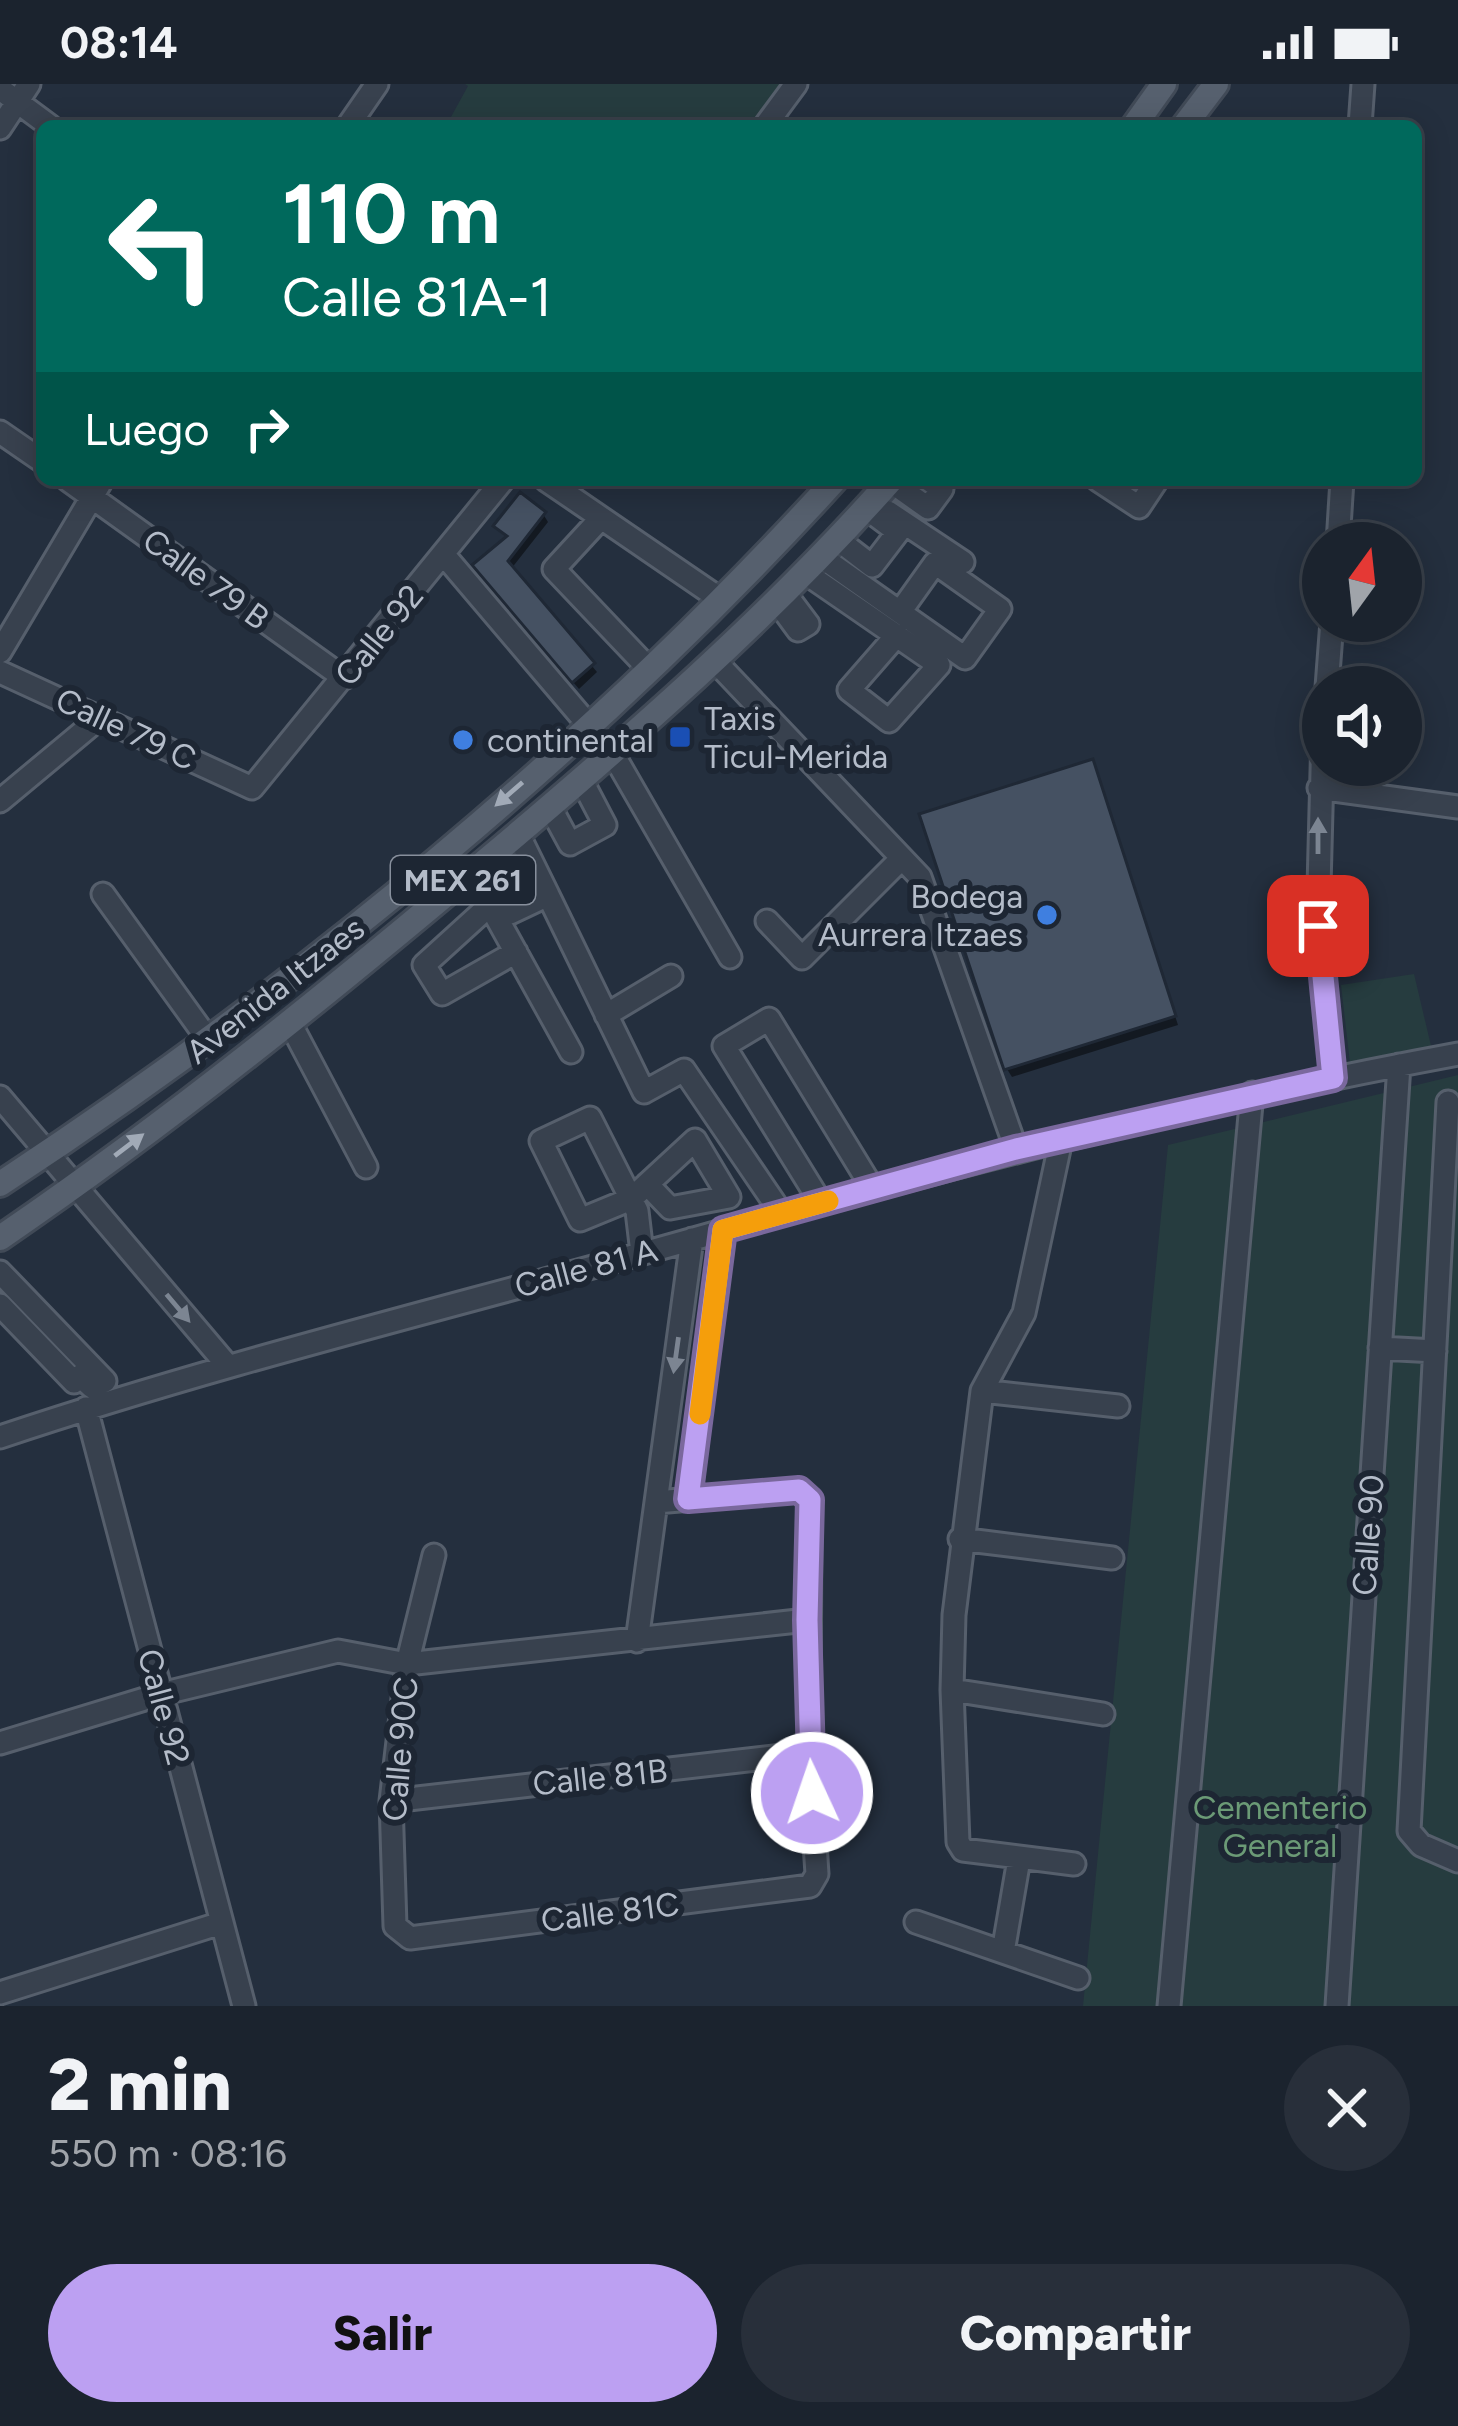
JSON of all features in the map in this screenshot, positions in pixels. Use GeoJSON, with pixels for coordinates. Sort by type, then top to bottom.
{"type":"FeatureCollection","features":[{"type":"Feature","properties":{"kind":"main road"},"geometry":{"type":"LineString","coordinates":[[1138,120],[1165,84]]}},
{"type":"Feature","properties":{"kind":"main road"},"geometry":{"type":"LineString","coordinates":[[1189,120],[1216,84]]}},
{"type":"Feature","properties":{"kind":"main road","name":"Avenida Itzaes"},"geometry":{"type":"LineString","coordinates":[[0,1184],[206,1038],[410,880],[588,727],[783,537],[829,486]]}},
{"type":"Feature","properties":{"kind":"main road","name":"Avenida Itzaes"},"geometry":{"type":"LineString","coordinates":[[0,1238],[315,1004],[582,781],[715,661],[880,492]]}},
{"type":"Feature","properties":{"kind":"main road"},"geometry":{"type":"LineString","coordinates":[[783,537],[818,558]]}},
{"type":"Feature","properties":{"kind":"main road"},"geometry":{"type":"LineString","coordinates":[[292,974],[315,1004]]}},
{"type":"Feature","properties":{"kind":"street"},"geometry":{"type":"LineString","coordinates":[[352,120],[377,84]]}},
{"type":"Feature","properties":{"kind":"street"},"geometry":{"type":"LineString","coordinates":[[769,120],[796,84]]}},
{"type":"Feature","properties":{"kind":"street"},"geometry":{"type":"LineString","coordinates":[[1360,120],[1363,84]]}},
{"type":"Feature","properties":{"kind":"street"},"geometry":{"type":"LineString","coordinates":[[0,128],[15,92],[44,120]]}},
{"type":"Feature","properties":{"kind":"street"},"geometry":{"type":"LineString","coordinates":[[0,432],[36,457]]}},
{"type":"Feature","properties":{"kind":"street","name":"Calle 92"},"geometry":{"type":"LineString","coordinates":[[252,788],[498,486]]}},
{"type":"Feature","properties":{"kind":"street"},"geometry":{"type":"LineString","coordinates":[[555,486],[721,599]]}},
{"type":"Feature","properties":{"kind":"street"},"geometry":{"type":"LineString","coordinates":[[880,492],[928,508],[942,489],[938,486]]}},
{"type":"Feature","properties":{"kind":"street"},"geometry":{"type":"LineString","coordinates":[[1107,486],[1138,507],[1153,486]]}},
{"type":"Feature","properties":{"kind":"street"},"geometry":{"type":"LineString","coordinates":[[1339,522],[1342,486]]}},
{"type":"Feature","properties":{"kind":"street"},"geometry":{"type":"LineString","coordinates":[[0,652],[97,488]]}},
{"type":"Feature","properties":{"kind":"street","name":"Calle 79 B"},"geometry":{"type":"LineString","coordinates":[[97,488],[344,678]]}},
{"type":"Feature","properties":{"kind":"street"},"geometry":{"type":"LineString","coordinates":[[880,492],[966,556]]}},
{"type":"Feature","properties":{"kind":"street"},"geometry":{"type":"LineString","coordinates":[[818,558],[872,566],[898,532],[880,492]]}},
{"type":"Feature","properties":{"kind":"street"},"geometry":{"type":"LineString","coordinates":[[601,518],[554,569],[648,668]]}},
{"type":"Feature","properties":{"kind":"street"},"geometry":{"type":"LineString","coordinates":[[444,556],[613,754],[730,957]]}},
{"type":"Feature","properties":{"kind":"street"},"geometry":{"type":"LineString","coordinates":[[818,558],[965,658],[1000,609],[935,563],[900,612]]}},
{"type":"Feature","properties":{"kind":"street"},"geometry":{"type":"LineString","coordinates":[[818,558],[897,635]]}},
{"type":"Feature","properties":{"kind":"street"},"geometry":{"type":"LineString","coordinates":[[715,661],[920,877],[1016,1149]]}},
{"type":"Feature","properties":{"kind":"street","name":"Calle 79 C"},"geometry":{"type":"LineString","coordinates":[[0,672],[252,788]]}},
{"type":"Feature","properties":{"kind":"street"},"geometry":{"type":"LineString","coordinates":[[0,801],[102,716]]}},
{"type":"Feature","properties":{"kind":"street"},"geometry":{"type":"LineString","coordinates":[[550,807],[570,844],[605,825],[582,781]]}},
{"type":"Feature","properties":{"kind":"street"},"geometry":{"type":"LineString","coordinates":[[1333,1078],[1318,926],[1319,788],[1458,807]]}},
{"type":"Feature","properties":{"kind":"street"},"geometry":{"type":"LineString","coordinates":[[518,834],[644,1092],[684,1070],[782,1214]]}},
{"type":"Feature","properties":{"kind":"street"},"geometry":{"type":"LineString","coordinates":[[767,921],[802,958],[902,858]]}},
{"type":"Feature","properties":{"kind":"street"},"geometry":{"type":"LineString","coordinates":[[478,867],[510,913],[548,895]]}},
{"type":"Feature","properties":{"kind":"street"},"geometry":{"type":"LineString","coordinates":[[478,867],[490,905],[571,1052]]}},
{"type":"Feature","properties":{"kind":"street"},"geometry":{"type":"LineString","coordinates":[[103,894],[206,1038]]}},
{"type":"Feature","properties":{"kind":"street"},"geometry":{"type":"LineString","coordinates":[[490,905],[424,965],[442,994],[516,952]]}},
{"type":"Feature","properties":{"kind":"street"},"geometry":{"type":"LineString","coordinates":[[606,1015],[671,976]]}},
{"type":"Feature","properties":{"kind":"street"},"geometry":{"type":"LineString","coordinates":[[821,1203],[724,1046],[769,1019],[873,1189]]}},
{"type":"Feature","properties":{"kind":"street"},"geometry":{"type":"LineString","coordinates":[[290,1023],[366,1167]]}},
{"type":"Feature","properties":{"kind":"street","name":"Calle 81 A"},"geometry":{"type":"LineString","coordinates":[[0,1437],[227,1365],[1016,1149],[1252,1094],[1458,1054]]}},
{"type":"Feature","properties":{"kind":"street","name":"Calle 90"},"geometry":{"type":"LineString","coordinates":[[1337,2006],[1399,1065]]}},
{"type":"Feature","properties":{"kind":"street"},"geometry":{"type":"LineString","coordinates":[[1169,2006],[1252,1094]]}},
{"type":"Feature","properties":{"kind":"street"},"geometry":{"type":"LineString","coordinates":[[0,1097],[227,1365]]}},
{"type":"Feature","properties":{"kind":"street"},"geometry":{"type":"LineString","coordinates":[[1448,1102],[1409,1831],[1420,1845],[1458,1861]]}},
{"type":"Feature","properties":{"kind":"street"},"geometry":{"type":"LineString","coordinates":[[639,1191],[580,1220],[542,1141],[590,1118],[639,1191],[642,1252]]}},
{"type":"Feature","properties":{"kind":"street"},"geometry":{"type":"LineString","coordinates":[[1061,1139],[1024,1313],[982,1390],[960,1539],[952,1690],[958,1842],[963,1850],[1074,1864]]}},
{"type":"Feature","properties":{"kind":"street"},"geometry":{"type":"LineString","coordinates":[[688,1499],[723,1230]]}},
{"type":"Feature","properties":{"kind":"street"},"geometry":{"type":"LineString","coordinates":[[0,1238],[12,1278],[105,1382],[92,1387],[80,1376],[74,1382],[0,1305]]}},
{"type":"Feature","properties":{"kind":"street"},"geometry":{"type":"LineString","coordinates":[[637,1641],[692,1239]]}},
{"type":"Feature","properties":{"kind":"street"},"geometry":{"type":"LineString","coordinates":[[12,1278],[132,1396]]}},
{"type":"Feature","properties":{"kind":"street"},"geometry":{"type":"LineString","coordinates":[[1380,1348],[1435,1352]]}},
{"type":"Feature","properties":{"kind":"street"},"geometry":{"type":"LineString","coordinates":[[982,1390],[1118,1406]]}},
{"type":"Feature","properties":{"kind":"street","name":"Calle 92"},"geometry":{"type":"LineString","coordinates":[[86,1408],[244,2006]]}},
{"type":"Feature","properties":{"kind":"street"},"geometry":{"type":"LineString","coordinates":[[656,1502],[799,1490],[810,1500],[809,1753]]}},
{"type":"Feature","properties":{"kind":"street"},"geometry":{"type":"LineString","coordinates":[[960,1539],[1112,1558]]}},
{"type":"Feature","properties":{"kind":"street","name":"Calle 90C"},"geometry":{"type":"LineString","coordinates":[[410,1938],[395,1926],[391,1801],[407,1664],[434,1555]]}},
{"type":"Feature","properties":{"kind":"street"},"geometry":{"type":"LineString","coordinates":[[0,1743],[161,1694],[338,1652],[407,1664],[807,1620]]}},
{"type":"Feature","properties":{"kind":"street"},"geometry":{"type":"LineString","coordinates":[[952,1690],[1103,1714]]}},
{"type":"Feature","properties":{"kind":"street","name":"Calle 81B"},"geometry":{"type":"LineString","coordinates":[[391,1801],[809,1753]]}},
{"type":"Feature","properties":{"kind":"street","name":"Calle 81C"},"geometry":{"type":"LineString","coordinates":[[410,1938],[810,1886],[818,1874],[809,1753]]}},
{"type":"Feature","properties":{"kind":"street"},"geometry":{"type":"LineString","coordinates":[[1004,1952],[1019,1859]]}},
{"type":"Feature","properties":{"kind":"street"},"geometry":{"type":"LineString","coordinates":[[916,1922],[1078,1978]]}},
{"type":"Feature","properties":{"kind":"street"},"geometry":{"type":"LineString","coordinates":[[0,1993],[221,1923]]}},
{"type":"Feature","properties":{"kind":"green space"},"geometry":{"type":"Polygon","coordinates":[[[465,84],[789,84],[762,120],[449,120],[465,84]]]}},
{"type":"Feature","properties":{"kind":"green space"},"geometry":{"type":"Polygon","coordinates":[[[1414,974],[1432,1050],[1350,1063],[1341,985],[1414,974]]]}},
{"type":"Feature","properties":{"kind":"green space","name":"Cementerio General"},"geometry":{"type":"Polygon","coordinates":[[[1458,1075],[1458,2006],[1083,2006],[1168,1145],[1458,1075]]]}},
{"type":"Feature","properties":{"kind":"building"},"geometry":{"type":"Polygon","coordinates":[[[520,492],[546,512],[508,561],[595,663],[572,683],[472,565],[507,536],[493,526],[520,492]]]}},
{"type":"Feature","properties":{"kind":"building","name":"Bodega Aurrera Itzaes"},"geometry":{"type":"Polygon","coordinates":[[[1093,759],[1176,1016],[1004,1070],[919,814],[1093,759]]]}},
{"type":"Feature","properties":{"kind":"slow traffic"},"geometry":{"type":"LineString","coordinates":[[700,1414],[723,1230],[828,1201]]}},
{"type":"Feature","properties":{"kind":"place","name":"Taxis Ticul-Merida"},"geometry":{"type":"Point","coordinates":[680,737]}},
{"type":"Feature","properties":{"kind":"place","name":"continental"},"geometry":{"type":"Point","coordinates":[463,740]}},
{"type":"Feature","properties":{"kind":"place","name":"Bodega Aurrera Itzaes"},"geometry":{"type":"Point","coordinates":[1047,915]}},
{"type":"Feature","properties":{"kind":"route"},"geometry":{"type":"LineString","coordinates":[[812,1793],[807,1620],[810,1500],[799,1490],[688,1499],[723,1230],[1016,1149],[1333,1078],[1318,926]]}}]}
